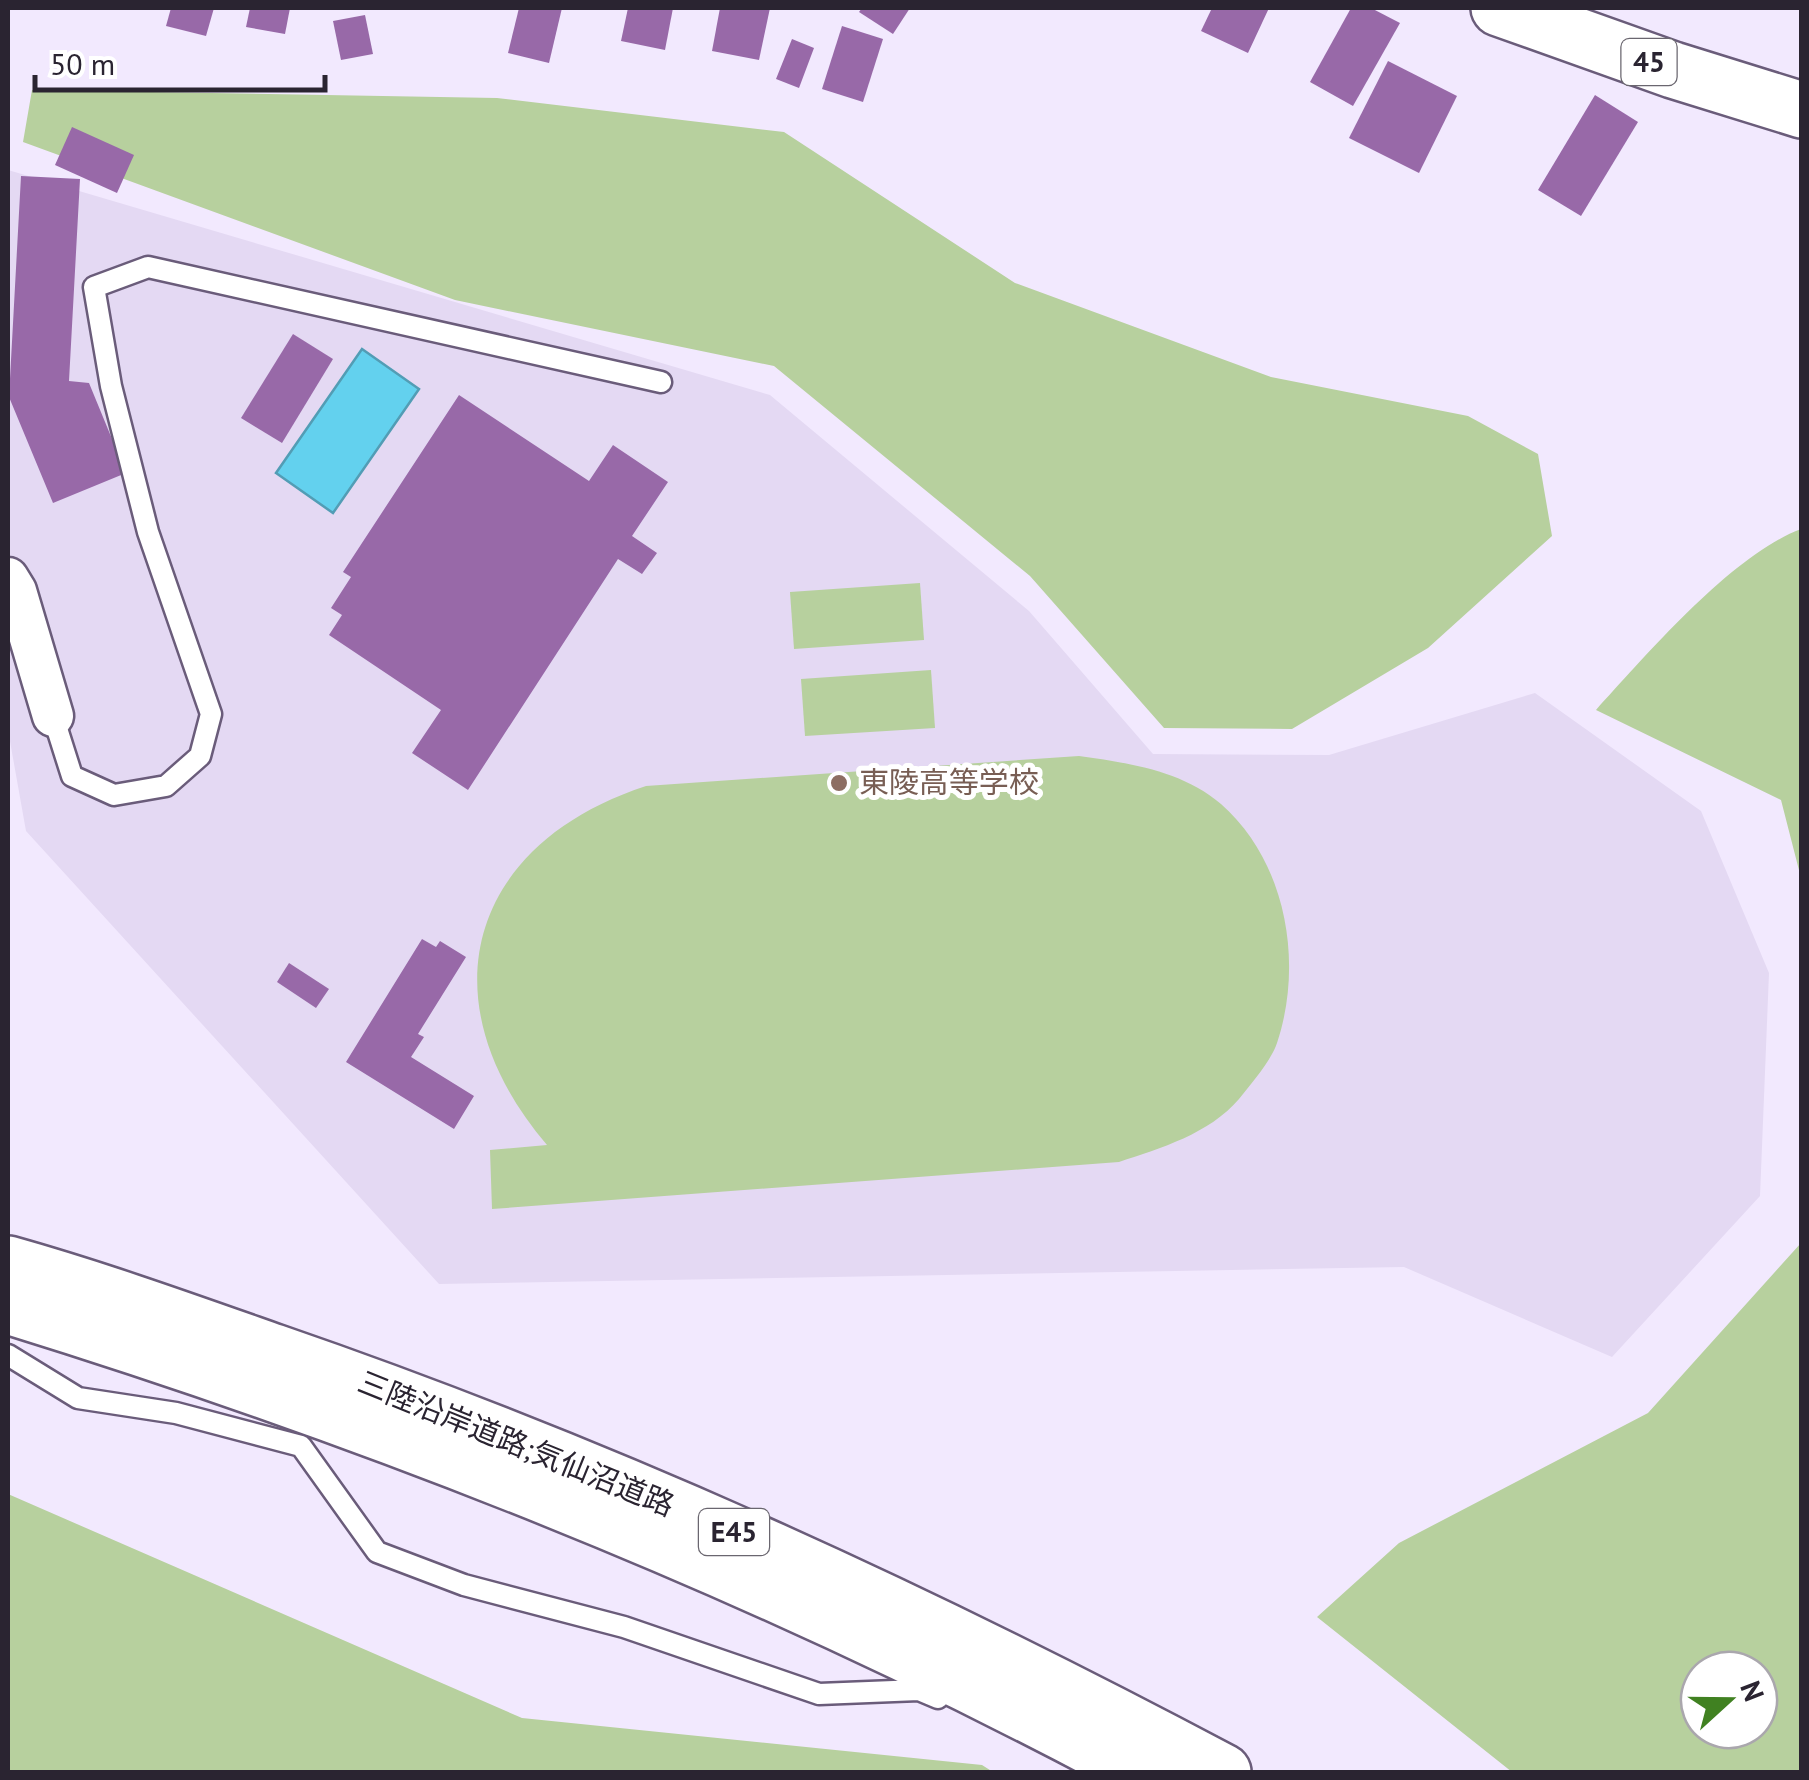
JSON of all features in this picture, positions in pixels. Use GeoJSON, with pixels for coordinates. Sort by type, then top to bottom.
{"type":"FeatureCollection","features":[{"type":"Feature","properties":{"kind":"highway","name":"45"},"geometry":{"type":"LineString","coordinates":[[1499,8],[1673,70],[1802,110]]}},
{"type":"Feature","properties":{"kind":"highway","name":"三陸沿岸道路;気仙沼道路"},"geometry":{"type":"LineString","coordinates":[[8,1264],[223,1353],[858,1633],[1138,1772]]}},
{"type":"Feature","properties":{"kind":"highway","name":"三陸沿岸道路;気仙沼道路"},"geometry":{"type":"LineString","coordinates":[[8,1306],[223,1353],[465,1418],[641,1490],[874,1594],[1222,1772]]}},
{"type":"Feature","properties":{"kind":"street"},"geometry":{"type":"LineString","coordinates":[[8,578],[16,591],[53,716]]}},
{"type":"Feature","properties":{"kind":"lane"},"geometry":{"type":"LineString","coordinates":[[53,716],[72,776],[114,795],[166,786],[200,756],[211,714],[148,532],[111,386],[94,288],[148,267],[661,382]]}},
{"type":"Feature","properties":{"kind":"lane"},"geometry":{"type":"LineString","coordinates":[[8,1354],[78,1398],[176,1413],[301,1446],[376,1552],[464,1585],[624,1628],[819,1694],[919,1690],[951,1704]]}},
{"type":"Feature","properties":{"kind":"lane"},"geometry":{"type":"LineString","coordinates":[[1000,1726],[1092,1772]]}},
{"type":"Feature","properties":{"kind":"shaded area","name":"東陵高等学校"},"geometry":{"type":"Polygon","coordinates":[[[8,170],[770,395],[1029,611],[1153,754],[1329,755],[1535,693],[1701,811],[1769,973],[1760,1196],[1612,1357],[1404,1267],[439,1284],[26,831],[8,730],[8,170]]]}},
{"type":"Feature","properties":{"kind":"green space"},"geometry":{"type":"Polygon","coordinates":[[[32,90],[497,98],[784,132],[1015,283],[1271,377],[1468,416],[1538,454],[1552,536],[1428,648],[1292,729],[1164,728],[1030,576],[774,366],[455,300],[23,142],[32,90]]]}},
{"type":"Feature","properties":{"kind":"green space"},"geometry":{"type":"Polygon","coordinates":[[[1802,529],[1801,878],[1781,800],[1596,710],[1719,583],[1774,542],[1802,529]]]}},
{"type":"Feature","properties":{"kind":"green space"},"geometry":{"type":"Polygon","coordinates":[[[920,583],[924,640],[794,649],[790,592],[920,583]]]}},
{"type":"Feature","properties":{"kind":"green space"},"geometry":{"type":"Polygon","coordinates":[[[931,670],[935,728],[805,736],[801,679],[931,670]]]}},
{"type":"Feature","properties":{"kind":"green space"},"geometry":{"type":"Polygon","coordinates":[[[1079,756],[1153,770],[1205,792],[1243,827],[1274,883],[1284,914],[1288,947],[1285,1012],[1266,1065],[1214,1122],[1184,1138],[1119,1162],[492,1209],[490,1150],[547,1145],[509,1091],[486,1037],[477,984],[483,934],[503,888],[537,847],[585,812],[646,786],[1079,756]]]}},
{"type":"Feature","properties":{"kind":"green space"},"geometry":{"type":"Polygon","coordinates":[[[1801,1243],[1801,1772],[1512,1772],[1317,1617],[1399,1543],[1648,1413],[1801,1243]]]}},
{"type":"Feature","properties":{"kind":"green space"},"geometry":{"type":"Polygon","coordinates":[[[8,1494],[522,1718],[982,1765],[993,1772],[8,1772],[8,1494]]]}},
{"type":"Feature","properties":{"kind":"water"},"geometry":{"type":"Polygon","coordinates":[[[362,349],[419,389],[333,513],[276,473],[362,349]]]}},
{"type":"Feature","properties":{"kind":"building"},"geometry":{"type":"Polygon","coordinates":[[[171,8],[214,8],[206,36],[166,26],[171,8]]]}},
{"type":"Feature","properties":{"kind":"building"},"geometry":{"type":"Polygon","coordinates":[[[250,8],[290,8],[285,34],[246,27],[250,8]]]}},
{"type":"Feature","properties":{"kind":"building"},"geometry":{"type":"Polygon","coordinates":[[[519,8],[562,8],[549,63],[508,53],[519,8]]]}},
{"type":"Feature","properties":{"kind":"building"},"geometry":{"type":"Polygon","coordinates":[[[628,8],[673,8],[665,50],[621,41],[628,8]]]}},
{"type":"Feature","properties":{"kind":"building"},"geometry":{"type":"Polygon","coordinates":[[[720,8],[770,8],[759,60],[712,51],[720,8]]]}},
{"type":"Feature","properties":{"kind":"building"},"geometry":{"type":"Polygon","coordinates":[[[862,8],[910,8],[893,34],[859,12],[862,8]]]}},
{"type":"Feature","properties":{"kind":"building"},"geometry":{"type":"Polygon","coordinates":[[[1212,8],[1269,8],[1248,53],[1201,31],[1212,8]]]}},
{"type":"Feature","properties":{"kind":"building"},"geometry":{"type":"Polygon","coordinates":[[[1351,8],[1371,8],[1400,23],[1353,106],[1310,82],[1351,8]]]}},
{"type":"Feature","properties":{"kind":"building"},"geometry":{"type":"Polygon","coordinates":[[[365,15],[373,54],[341,60],[333,21],[365,15]]]}},
{"type":"Feature","properties":{"kind":"building"},"geometry":{"type":"Polygon","coordinates":[[[842,26],[883,39],[863,102],[822,89],[842,26]]]}},
{"type":"Feature","properties":{"kind":"building"},"geometry":{"type":"Polygon","coordinates":[[[792,39],[814,48],[799,88],[776,79],[792,39]]]}},
{"type":"Feature","properties":{"kind":"building"},"geometry":{"type":"Polygon","coordinates":[[[1388,61],[1457,96],[1419,173],[1349,138],[1388,61]]]}},
{"type":"Feature","properties":{"kind":"building"},"geometry":{"type":"Polygon","coordinates":[[[1595,95],[1638,122],[1581,216],[1538,190],[1595,95]]]}},
{"type":"Feature","properties":{"kind":"building"},"geometry":{"type":"Polygon","coordinates":[[[72,127],[134,155],[117,193],[55,165],[72,127]]]}},
{"type":"Feature","properties":{"kind":"building"},"geometry":{"type":"Polygon","coordinates":[[[21,176],[80,179],[69,381],[89,383],[126,473],[53,503],[9,397],[21,176]]]}},
{"type":"Feature","properties":{"kind":"building"},"geometry":{"type":"Polygon","coordinates":[[[293,334],[333,359],[282,443],[241,418],[293,334]]]}},
{"type":"Feature","properties":{"kind":"building"},"geometry":{"type":"Polygon","coordinates":[[[459,395],[589,481],[613,445],[668,482],[632,536],[657,553],[642,574],[618,559],[468,790],[412,753],[441,710],[329,635],[342,615],[331,608],[351,577],[343,572],[459,395]]]}},
{"type":"Feature","properties":{"kind":"building"},"geometry":{"type":"Polygon","coordinates":[[[422,939],[436,947],[440,941],[466,957],[418,1034],[424,1037],[411,1057],[474,1096],[454,1129],[346,1062],[422,939]]]}},
{"type":"Feature","properties":{"kind":"building"},"geometry":{"type":"Polygon","coordinates":[[[289,963],[329,989],[316,1008],[277,982],[289,963]]]}},
{"type":"Feature","properties":{"kind":"place","name":"東陵高等学校"},"geometry":{"type":"Point","coordinates":[839,783]}}]}
